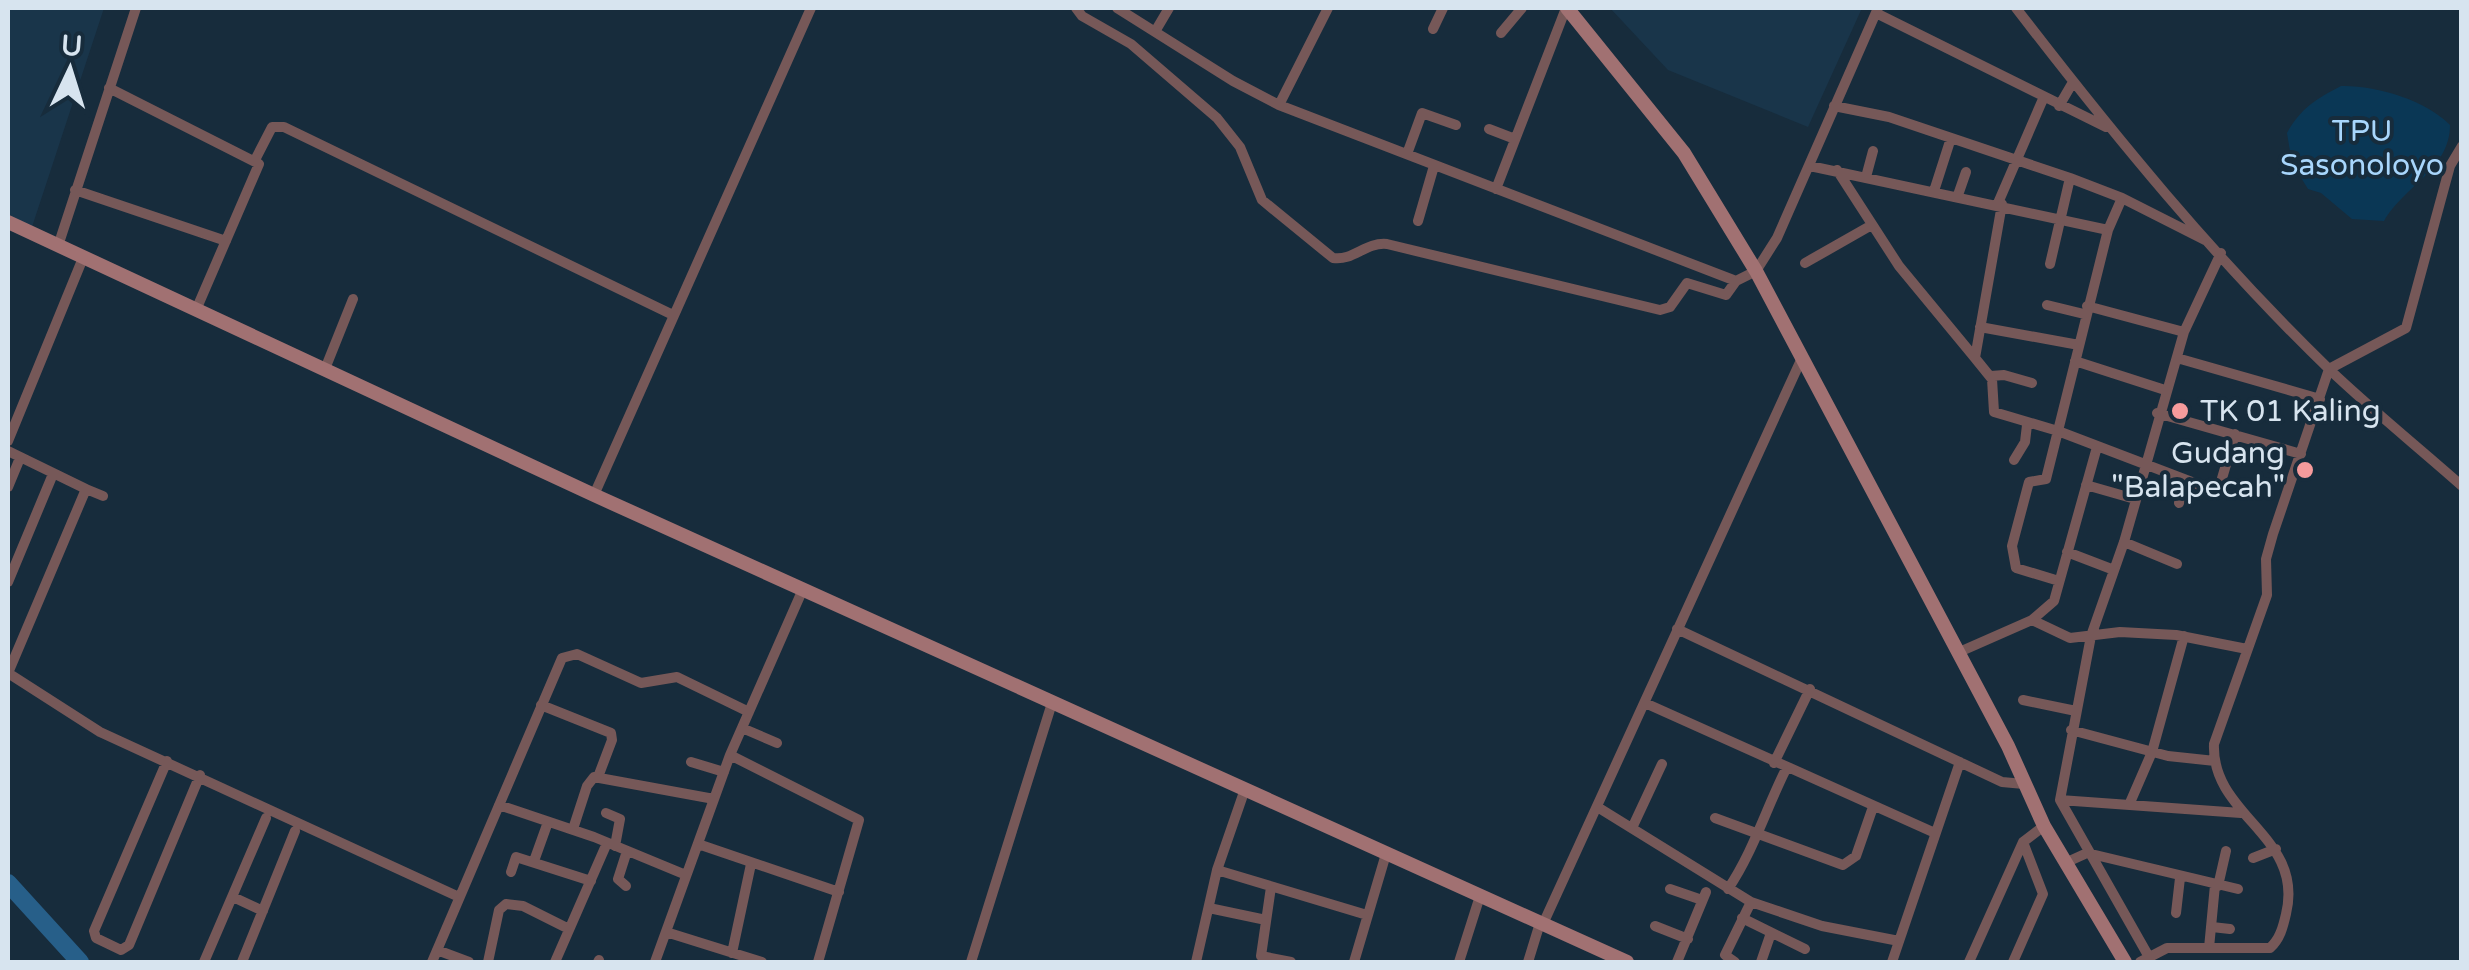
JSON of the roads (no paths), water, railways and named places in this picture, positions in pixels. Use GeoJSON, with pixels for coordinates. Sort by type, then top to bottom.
{"type":"FeatureCollection","features":[{"type":"Feature","properties":{"kind":"main road"},"geometry":{"type":"LineString","coordinates":[[1567,8],[1674,140],[1760,266],[1801,360],[1964,650],[2044,826],[2077,858],[2126,962]]}},
{"type":"Feature","properties":{"kind":"main road"},"geometry":{"type":"LineString","coordinates":[[8,222],[594,495],[1626,962]]}},
{"type":"Feature","properties":{"kind":"street"},"geometry":{"type":"LineString","coordinates":[[58,246],[136,8]]}},
{"type":"Feature","properties":{"kind":"street"},"geometry":{"type":"LineString","coordinates":[[594,495],[811,8]]}},
{"type":"Feature","properties":{"kind":"street"},"geometry":{"type":"LineString","coordinates":[[1076,8],[1082,16],[1131,44],[1218,118],[1240,147],[1262,200],[1333,258],[1346,259],[1366,246],[1387,244],[1660,310],[1670,307],[1687,283],[1726,294],[1736,281],[1760,266],[1810,166],[1877,10],[2043,99],[2107,127]]}},
{"type":"Feature","properties":{"kind":"street"},"geometry":{"type":"LineString","coordinates":[[1118,8],[1233,82],[1279,104],[1736,281]]}},
{"type":"Feature","properties":{"kind":"street"},"geometry":{"type":"LineString","coordinates":[[1156,30],[1168,8]]}},
{"type":"Feature","properties":{"kind":"street"},"geometry":{"type":"LineString","coordinates":[[1279,104],[1328,8]]}},
{"type":"Feature","properties":{"kind":"street"},"geometry":{"type":"LineString","coordinates":[[1433,29],[1443,8]]}},
{"type":"Feature","properties":{"kind":"street"},"geometry":{"type":"LineString","coordinates":[[1501,32],[1522,8]]}},
{"type":"Feature","properties":{"kind":"street"},"geometry":{"type":"LineString","coordinates":[[1496,189],[1567,8]]}},
{"type":"Feature","properties":{"kind":"street"},"geometry":{"type":"LineString","coordinates":[[2016,8],[2107,127],[2217,249],[2329,369],[2462,486]]}},
{"type":"Feature","properties":{"kind":"street"},"geometry":{"type":"LineString","coordinates":[[2059,106],[2073,82]]}},
{"type":"Feature","properties":{"kind":"street"},"geometry":{"type":"LineString","coordinates":[[109,88],[255,160]]}},
{"type":"Feature","properties":{"kind":"street"},"geometry":{"type":"LineString","coordinates":[[1975,358],[2000,203],[2043,99]]}},
{"type":"Feature","properties":{"kind":"street"},"geometry":{"type":"LineString","coordinates":[[1834,106],[1889,117],[2019,158],[2122,198],[2217,249]]}},
{"type":"Feature","properties":{"kind":"street"},"geometry":{"type":"LineString","coordinates":[[1406,154],[1422,113],[1456,125]]}},
{"type":"Feature","properties":{"kind":"street"},"geometry":{"type":"LineString","coordinates":[[196,310],[258,172],[255,160],[272,127],[284,127],[674,315]]}},
{"type":"Feature","properties":{"kind":"street"},"geometry":{"type":"LineString","coordinates":[[1489,130],[1515,139]]}},
{"type":"Feature","properties":{"kind":"street"},"geometry":{"type":"LineString","coordinates":[[1934,191],[1951,138]]}},
{"type":"Feature","properties":{"kind":"street"},"geometry":{"type":"LineString","coordinates":[[2217,249],[2157,413],[2124,542],[2091,636],[2060,800],[2077,858],[2145,960],[2167,948],[2270,948],[2278,940],[2290,895],[2287,870],[2276,849],[2241,813],[2215,762],[2218,728],[2266,594],[2266,560],[2273,534],[2329,369],[2406,328],[2450,166],[2462,146]]}},
{"type":"Feature","properties":{"kind":"street"},"geometry":{"type":"LineString","coordinates":[[1866,176],[1873,150]]}},
{"type":"Feature","properties":{"kind":"street"},"geometry":{"type":"LineString","coordinates":[[1418,221],[1434,166]]}},
{"type":"Feature","properties":{"kind":"street"},"geometry":{"type":"LineString","coordinates":[[1810,166],[2000,203],[2108,230]]}},
{"type":"Feature","properties":{"kind":"street"},"geometry":{"type":"LineString","coordinates":[[1837,170],[1870,226],[1940,320],[1991,376],[1994,412],[2027,425],[2058,431],[2221,491],[2236,434]]}},
{"type":"Feature","properties":{"kind":"street"},"geometry":{"type":"LineString","coordinates":[[1958,195],[1966,172]]}},
{"type":"Feature","properties":{"kind":"street"},"geometry":{"type":"LineString","coordinates":[[2050,264],[2070,178]]}},
{"type":"Feature","properties":{"kind":"street"},"geometry":{"type":"LineString","coordinates":[[75,190],[226,241]]}},
{"type":"Feature","properties":{"kind":"street"},"geometry":{"type":"LineString","coordinates":[[2058,580],[2016,568],[2012,554],[2029,482],[2046,480],[2086,310],[2108,230],[2122,198]]}},
{"type":"Feature","properties":{"kind":"street"},"geometry":{"type":"LineString","coordinates":[[1805,262],[1870,226]]}},
{"type":"Feature","properties":{"kind":"street"},"geometry":{"type":"LineString","coordinates":[[8,441],[83,258]]}},
{"type":"Feature","properties":{"kind":"street"},"geometry":{"type":"LineString","coordinates":[[325,368],[353,299]]}},
{"type":"Feature","properties":{"kind":"street"},"geometry":{"type":"LineString","coordinates":[[2047,305],[2184,332]]}},
{"type":"Feature","properties":{"kind":"street"},"geometry":{"type":"LineString","coordinates":[[1980,327],[2078,345]]}},
{"type":"Feature","properties":{"kind":"street"},"geometry":{"type":"LineString","coordinates":[[2177,358],[2320,399]]}},
{"type":"Feature","properties":{"kind":"street"},"geometry":{"type":"LineString","coordinates":[[1528,962],[1801,360]]}},
{"type":"Feature","properties":{"kind":"street"},"geometry":{"type":"LineString","coordinates":[[2074,361],[2165,390]]}},
{"type":"Feature","properties":{"kind":"street"},"geometry":{"type":"LineString","coordinates":[[1991,376],[2004,375],[2032,383]]}},
{"type":"Feature","properties":{"kind":"street"},"geometry":{"type":"LineString","coordinates":[[2157,413],[2302,454]]}},
{"type":"Feature","properties":{"kind":"street"},"geometry":{"type":"LineString","coordinates":[[2014,460],[2025,442],[2027,425]]}},
{"type":"Feature","properties":{"kind":"street"},"geometry":{"type":"LineString","coordinates":[[1964,650],[2052,607],[2097,446]]}},
{"type":"Feature","properties":{"kind":"street"},"geometry":{"type":"LineString","coordinates":[[8,452],[102,496]]}},
{"type":"Feature","properties":{"kind":"street"},"geometry":{"type":"LineString","coordinates":[[9,480],[20,458]]}},
{"type":"Feature","properties":{"kind":"street"},"geometry":{"type":"LineString","coordinates":[[8,582],[53,474]]}},
{"type":"Feature","properties":{"kind":"street"},"geometry":{"type":"LineString","coordinates":[[2179,503],[2187,481]]}},
{"type":"Feature","properties":{"kind":"street"},"geometry":{"type":"LineString","coordinates":[[2086,485],[2135,499]]}},
{"type":"Feature","properties":{"kind":"street"},"geometry":{"type":"LineString","coordinates":[[86,488],[8,673],[62,711],[459,897]]}},
{"type":"Feature","properties":{"kind":"street"},"geometry":{"type":"LineString","coordinates":[[2124,542],[2177,564]]}},
{"type":"Feature","properties":{"kind":"street"},"geometry":{"type":"LineString","coordinates":[[2067,552],[2114,570]]}},
{"type":"Feature","properties":{"kind":"street"},"geometry":{"type":"LineString","coordinates":[[654,962],[730,755],[803,588]]}},
{"type":"Feature","properties":{"kind":"street"},"geometry":{"type":"LineString","coordinates":[[2032,620],[2070,638],[2120,632],[2184,636],[2247,648]]}},
{"type":"Feature","properties":{"kind":"street"},"geometry":{"type":"LineString","coordinates":[[1678,629],[2002,782],[2024,784]]}},
{"type":"Feature","properties":{"kind":"street"},"geometry":{"type":"LineString","coordinates":[[2129,805],[2152,752],[2184,636]]}},
{"type":"Feature","properties":{"kind":"street"},"geometry":{"type":"LineString","coordinates":[[432,962],[559,662],[571,653],[641,682],[678,677],[749,712]]}},
{"type":"Feature","properties":{"kind":"street"},"geometry":{"type":"LineString","coordinates":[[1774,763],[1810,689]]}},
{"type":"Feature","properties":{"kind":"street"},"geometry":{"type":"LineString","coordinates":[[2022,700],[2076,711]]}},
{"type":"Feature","properties":{"kind":"street"},"geometry":{"type":"LineString","coordinates":[[971,962],[1052,702]]}},
{"type":"Feature","properties":{"kind":"street"},"geometry":{"type":"LineString","coordinates":[[1645,703],[1935,833]]}},
{"type":"Feature","properties":{"kind":"street"},"geometry":{"type":"LineString","coordinates":[[542,705],[611,733],[598,777],[587,786],[573,829]]}},
{"type":"Feature","properties":{"kind":"street"},"geometry":{"type":"LineString","coordinates":[[742,728],[776,743]]}},
{"type":"Feature","properties":{"kind":"street"},"geometry":{"type":"LineString","coordinates":[[2072,730],[2152,752],[2215,762]]}},
{"type":"Feature","properties":{"kind":"street"},"geometry":{"type":"LineString","coordinates":[[730,755],[856,816],[858,831],[818,962]]}},
{"type":"Feature","properties":{"kind":"street"},"geometry":{"type":"LineString","coordinates":[[166,761],[94,931],[96,938],[121,950],[128,946],[200,776]]}},
{"type":"Feature","properties":{"kind":"street"},"geometry":{"type":"LineString","coordinates":[[690,762],[724,772]]}},
{"type":"Feature","properties":{"kind":"street"},"geometry":{"type":"LineString","coordinates":[[1892,962],[1960,762]]}},
{"type":"Feature","properties":{"kind":"street"},"geometry":{"type":"LineString","coordinates":[[1633,826],[1662,764]]}},
{"type":"Feature","properties":{"kind":"street"},"geometry":{"type":"LineString","coordinates":[[1728,888],[1748,860],[1754,835],[1786,769]]}},
{"type":"Feature","properties":{"kind":"street"},"geometry":{"type":"LineString","coordinates":[[598,777],[714,800]]}},
{"type":"Feature","properties":{"kind":"street"},"geometry":{"type":"LineString","coordinates":[[1196,962],[1218,870],[1244,792]]}},
{"type":"Feature","properties":{"kind":"street"},"geometry":{"type":"LineString","coordinates":[[2060,800],[2241,813]]}},
{"type":"Feature","properties":{"kind":"street"},"geometry":{"type":"LineString","coordinates":[[499,805],[573,829],[686,875]]}},
{"type":"Feature","properties":{"kind":"street"},"geometry":{"type":"LineString","coordinates":[[1715,818],[1754,835],[1848,864],[1856,856],[1873,807]]}},
{"type":"Feature","properties":{"kind":"street"},"geometry":{"type":"LineString","coordinates":[[1599,808],[1750,902],[1822,926],[1899,941]]}},
{"type":"Feature","properties":{"kind":"street"},"geometry":{"type":"LineString","coordinates":[[555,962],[620,822],[606,813]]}},
{"type":"Feature","properties":{"kind":"street"},"geometry":{"type":"LineString","coordinates":[[204,962],[266,818]]}},
{"type":"Feature","properties":{"kind":"street"},"geometry":{"type":"LineString","coordinates":[[534,861],[548,822]]}},
{"type":"Feature","properties":{"kind":"street"},"geometry":{"type":"LineString","coordinates":[[1968,962],[2023,842],[2044,826]]}},
{"type":"Feature","properties":{"kind":"street"},"geometry":{"type":"LineString","coordinates":[[242,962],[295,831]]}},
{"type":"Feature","properties":{"kind":"street"},"geometry":{"type":"LineString","coordinates":[[2013,962],[2043,894],[2023,842]]}},
{"type":"Feature","properties":{"kind":"street"},"geometry":{"type":"LineString","coordinates":[[698,844],[838,892]]}},
{"type":"Feature","properties":{"kind":"street"},"geometry":{"type":"LineString","coordinates":[[2254,858],[2276,849]]}},
{"type":"Feature","properties":{"kind":"street"},"geometry":{"type":"LineString","coordinates":[[626,886],[618,880],[627,851]]}},
{"type":"Feature","properties":{"kind":"street"},"geometry":{"type":"LineString","coordinates":[[2209,948],[2226,851]]}},
{"type":"Feature","properties":{"kind":"street"},"geometry":{"type":"LineString","coordinates":[[1354,962],[1386,854]]}},
{"type":"Feature","properties":{"kind":"street"},"geometry":{"type":"LineString","coordinates":[[511,872],[516,857],[590,882]]}},
{"type":"Feature","properties":{"kind":"street"},"geometry":{"type":"LineString","coordinates":[[2077,858],[2238,890]]}},
{"type":"Feature","properties":{"kind":"street"},"geometry":{"type":"LineString","coordinates":[[732,953],[751,864]]}},
{"type":"Feature","properties":{"kind":"street"},"geometry":{"type":"LineString","coordinates":[[1218,870],[1367,916]]}},
{"type":"Feature","properties":{"kind":"street"},"geometry":{"type":"LineString","coordinates":[[2176,914],[2180,878]]}},
{"type":"Feature","properties":{"kind":"street"},"geometry":{"type":"LineString","coordinates":[[1271,886],[1261,956],[1291,962]]}},
{"type":"Feature","properties":{"kind":"street"},"geometry":{"type":"LineString","coordinates":[[1670,889],[1704,896],[1677,962]]}},
{"type":"Feature","properties":{"kind":"street"},"geometry":{"type":"LineString","coordinates":[[1460,962],[1480,896]]}},
{"type":"Feature","properties":{"kind":"street"},"geometry":{"type":"LineString","coordinates":[[233,897],[263,911]]}},
{"type":"Feature","properties":{"kind":"street"},"geometry":{"type":"LineString","coordinates":[[1734,962],[1725,956],[1750,902]]}},
{"type":"Feature","properties":{"kind":"street"},"geometry":{"type":"LineString","coordinates":[[488,962],[499,910],[506,904],[522,906],[570,929]]}},
{"type":"Feature","properties":{"kind":"street"},"geometry":{"type":"LineString","coordinates":[[1208,908],[1266,920]]}},
{"type":"Feature","properties":{"kind":"street"},"geometry":{"type":"LineString","coordinates":[[1742,918],[1805,949]]}},
{"type":"Feature","properties":{"kind":"street"},"geometry":{"type":"LineString","coordinates":[[1654,926],[1688,939]]}},
{"type":"Feature","properties":{"kind":"street"},"geometry":{"type":"LineString","coordinates":[[2212,927],[2230,929]]}},
{"type":"Feature","properties":{"kind":"street"},"geometry":{"type":"LineString","coordinates":[[666,932],[762,962]]}},
{"type":"Feature","properties":{"kind":"street"},"geometry":{"type":"LineString","coordinates":[[1760,962],[1771,933]]}},
{"type":"Feature","properties":{"kind":"street"},"geometry":{"type":"LineString","coordinates":[[437,950],[469,962]]}},
{"type":"Feature","properties":{"kind":"waterway"},"geometry":{"type":"LineString","coordinates":[[8,883],[80,962]]}},
{"type":"Feature","properties":{"kind":"place","name":"TK 01 Kaling"},"geometry":{"type":"Point","coordinates":[2180,411]}},
{"type":"Feature","properties":{"kind":"place","name":"Gudang \"Balapecah\""},"geometry":{"type":"Point","coordinates":[2305,470]}},
{"type":"Feature","properties":{"kind":"park label","name":"TPU Sasonoloyo"},"geometry":{"type":"Point","coordinates":[2362,148]}}]}
